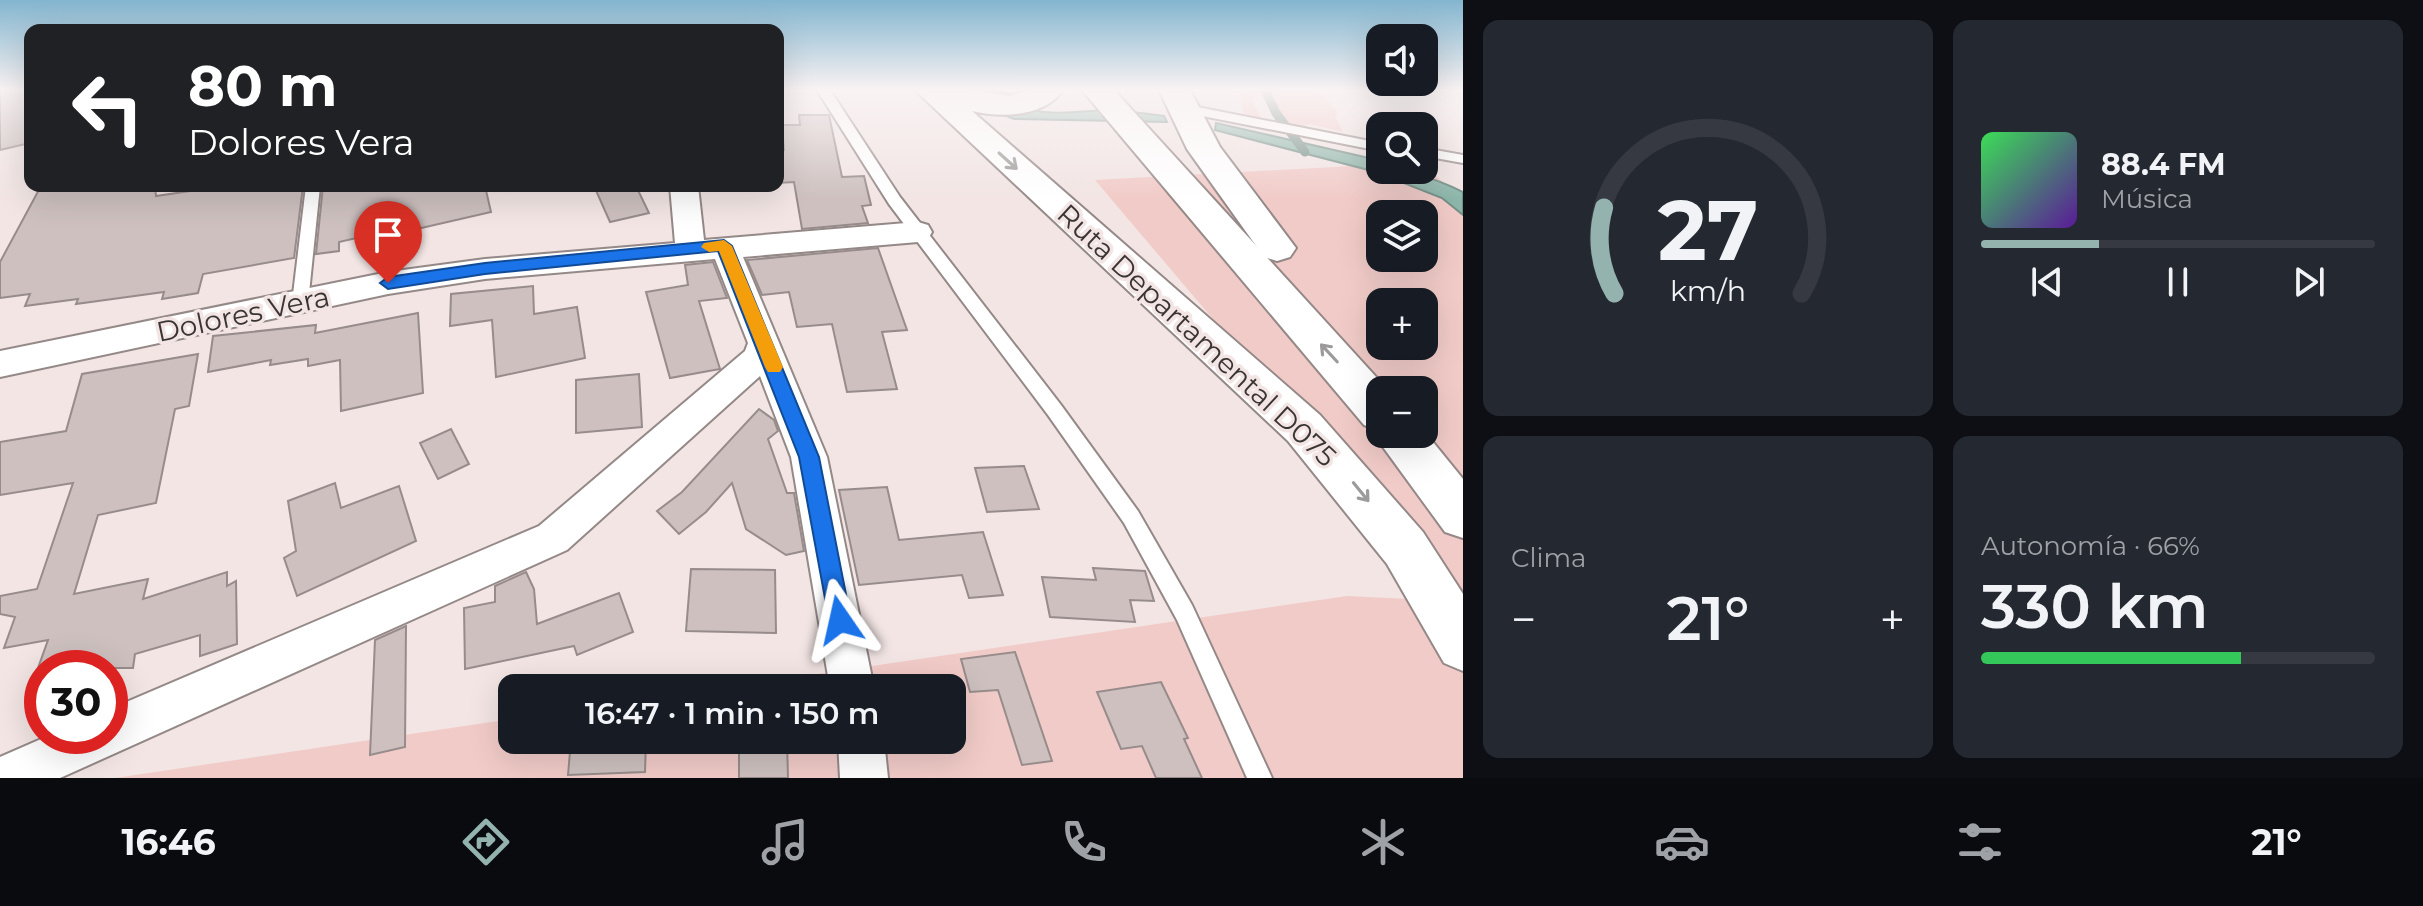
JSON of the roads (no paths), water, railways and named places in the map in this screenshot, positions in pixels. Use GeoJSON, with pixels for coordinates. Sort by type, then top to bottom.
{"type":"FeatureCollection","features":[{"type":"Feature","properties":{"kind":"main road","name":"Ruta Departamental D075"},"geometry":{"type":"LineString","coordinates":[[970,126],[1304,428],[1405,548],[1463,644]]}},
{"type":"Feature","properties":{"kind":"main road"},"geometry":{"type":"LineString","coordinates":[[1129,126],[1366,396]]}},
{"type":"Feature","properties":{"kind":"main road"},"geometry":{"type":"LineString","coordinates":[[1192,126],[1204,149],[1277,248]]}},
{"type":"Feature","properties":{"kind":"main road"},"geometry":{"type":"LineString","coordinates":[[1410,448],[1463,516]]}},
{"type":"Feature","properties":{"kind":"street"},"geometry":{"type":"LineString","coordinates":[[686,192],[707,247],[764,343],[809,457],[849,674]]}},
{"type":"Feature","properties":{"kind":"street","name":"Dolores Vera"},"geometry":{"type":"LineString","coordinates":[[0,364],[388,283],[485,269],[707,247],[918,232]]}},
{"type":"Feature","properties":{"kind":"street"},"geometry":{"type":"LineString","coordinates":[[128,724],[553,538],[758,358],[764,343]]}},
{"type":"Feature","properties":{"kind":"street"},"geometry":{"type":"LineString","coordinates":[[6,778],[60,754]]}},
{"type":"Feature","properties":{"kind":"street"},"geometry":{"type":"LineString","coordinates":[[862,754],[864,778]]}},
{"type":"Feature","properties":{"kind":"lane"},"geometry":{"type":"LineString","coordinates":[[844,126],[918,232],[1063,418],[1133,521],[1179,606],[1260,778]]}},
{"type":"Feature","properties":{"kind":"lane"},"geometry":{"type":"LineString","coordinates":[[1265,126],[1319,139],[1366,145]]}},
{"type":"Feature","properties":{"kind":"lane"},"geometry":{"type":"LineString","coordinates":[[1438,155],[1463,159]]}},
{"type":"Feature","properties":{"kind":"lane"},"geometry":{"type":"LineString","coordinates":[[300,303],[312,192]]}},
{"type":"Feature","properties":{"kind":"waterway"},"geometry":{"type":"LineString","coordinates":[[1286,126],[1305,152]]}}]}
